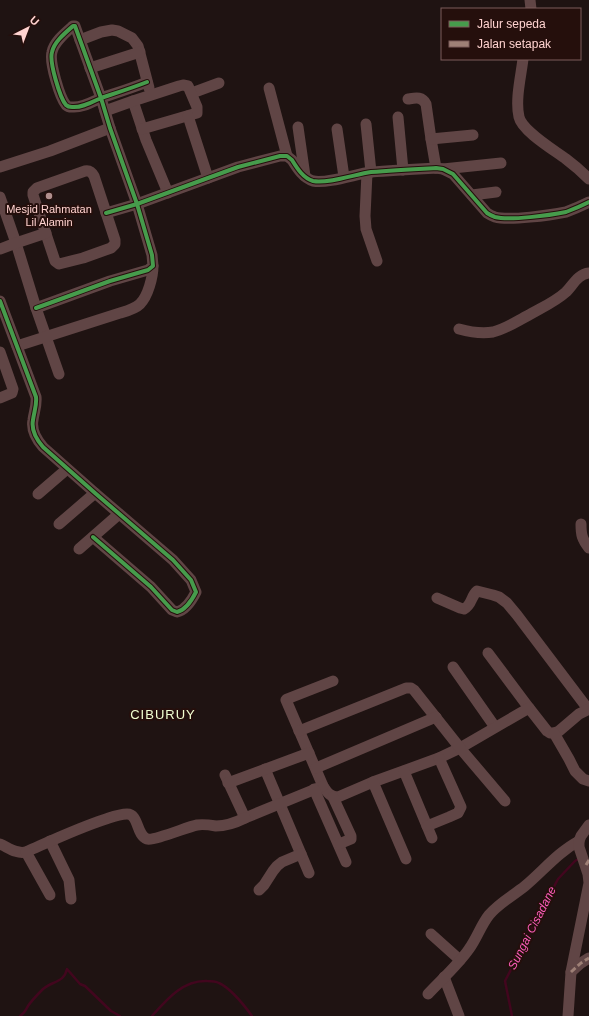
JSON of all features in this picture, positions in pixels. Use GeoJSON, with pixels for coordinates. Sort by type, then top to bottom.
{"type":"FeatureCollection","features":[{"type":"Feature","properties":{"kind":"street"},"geometry":{"type":"LineString","coordinates":[[17,346],[120,313],[137,306],[144,299],[147,293],[153,273],[152,254],[137,204],[101,98],[75,26],[58,41],[52,52],[51,57],[55,78],[60,93],[69,107],[73,108],[83,106],[101,98],[147,82]]}},
{"type":"Feature","properties":{"kind":"street"},"geometry":{"type":"LineString","coordinates":[[80,40],[101,32],[112,30],[132,38],[138,46],[147,82],[152,94]]}},
{"type":"Feature","properties":{"kind":"street"},"geometry":{"type":"LineString","coordinates":[[90,68],[140,52]]}},
{"type":"Feature","properties":{"kind":"street"},"geometry":{"type":"LineString","coordinates":[[523,60],[518,102],[521,123],[589,179]]}},
{"type":"Feature","properties":{"kind":"street"},"geometry":{"type":"LineString","coordinates":[[192,93],[220,83]]}},
{"type":"Feature","properties":{"kind":"street"},"geometry":{"type":"LineString","coordinates":[[105,111],[152,94],[183,85],[188,86],[197,107],[195,114],[142,129]]}},
{"type":"Feature","properties":{"kind":"street"},"geometry":{"type":"LineString","coordinates":[[269,88],[287,156],[292,160],[300,172],[311,180],[320,181],[369,172],[501,163]]}},
{"type":"Feature","properties":{"kind":"street"},"geometry":{"type":"LineString","coordinates":[[408,99],[420,98],[425,102],[431,139],[439,168]]}},
{"type":"Feature","properties":{"kind":"street"},"geometry":{"type":"LineString","coordinates":[[133,101],[142,129],[168,193]]}},
{"type":"Feature","properties":{"kind":"street"},"geometry":{"type":"LineString","coordinates":[[188,116],[208,178]]}},
{"type":"Feature","properties":{"kind":"street"},"geometry":{"type":"LineString","coordinates":[[398,116],[403,170]]}},
{"type":"Feature","properties":{"kind":"street"},"geometry":{"type":"LineString","coordinates":[[366,124],[369,172],[365,216],[366,230],[377,261]]}},
{"type":"Feature","properties":{"kind":"street"},"geometry":{"type":"LineString","coordinates":[[298,127],[305,176]]}},
{"type":"Feature","properties":{"kind":"street"},"geometry":{"type":"LineString","coordinates":[[0,167],[110,128]]}},
{"type":"Feature","properties":{"kind":"street"},"geometry":{"type":"LineString","coordinates":[[337,129],[344,177]]}},
{"type":"Feature","properties":{"kind":"street"},"geometry":{"type":"LineString","coordinates":[[431,139],[473,135]]}},
{"type":"Feature","properties":{"kind":"street"},"geometry":{"type":"LineString","coordinates":[[106,213],[137,204],[238,167],[269,158],[287,156]]}},
{"type":"Feature","properties":{"kind":"street"},"geometry":{"type":"LineString","coordinates":[[439,168],[453,174],[487,213],[497,218],[551,215],[571,210],[589,202]]}},
{"type":"Feature","properties":{"kind":"street"},"geometry":{"type":"LineString","coordinates":[[85,171],[90,171],[93,175],[106,213],[115,240],[114,245],[111,248],[83,258],[58,264],[55,261],[33,195],[34,190],[85,171]]}},
{"type":"Feature","properties":{"kind":"street"},"geometry":{"type":"LineString","coordinates":[[472,195],[496,192]]}},
{"type":"Feature","properties":{"kind":"street"},"geometry":{"type":"LineString","coordinates":[[0,197],[59,374]]}},
{"type":"Feature","properties":{"kind":"street"},"geometry":{"type":"LineString","coordinates":[[0,249],[16,242],[46,233]]}},
{"type":"Feature","properties":{"kind":"street"},"geometry":{"type":"LineString","coordinates":[[36,308],[110,281],[148,270],[153,266]]}},
{"type":"Feature","properties":{"kind":"street"},"geometry":{"type":"LineString","coordinates":[[459,329],[474,333],[492,332],[506,327],[551,303],[580,277],[589,273]]}},
{"type":"Feature","properties":{"kind":"street"},"geometry":{"type":"LineString","coordinates":[[0,301],[2,315],[17,346],[36,397],[37,403],[32,424],[38,442],[67,469],[173,560],[191,580],[196,592],[194,597],[182,611],[176,612],[172,610],[151,587],[93,537]]}},
{"type":"Feature","properties":{"kind":"street"},"geometry":{"type":"LineString","coordinates":[[0,352],[2,365],[13,391],[11,394],[0,398]]}},
{"type":"Feature","properties":{"kind":"street"},"geometry":{"type":"LineString","coordinates":[[38,494],[67,469]]}},
{"type":"Feature","properties":{"kind":"street"},"geometry":{"type":"LineString","coordinates":[[60,524],[95,493]]}},
{"type":"Feature","properties":{"kind":"street"},"geometry":{"type":"LineString","coordinates":[[79,549],[120,514]]}},
{"type":"Feature","properties":{"kind":"street"},"geometry":{"type":"LineString","coordinates":[[581,524],[581,534],[584,542],[589,548]]}},
{"type":"Feature","properties":{"kind":"street"},"geometry":{"type":"LineString","coordinates":[[437,598],[464,609],[468,607],[477,591],[503,600],[517,615],[589,709],[580,714],[559,731],[550,734],[488,653]]}},
{"type":"Feature","properties":{"kind":"street"},"geometry":{"type":"LineString","coordinates":[[453,667],[495,727]]}},
{"type":"Feature","properties":{"kind":"street"},"geometry":{"type":"LineString","coordinates":[[333,681],[287,699],[287,702],[316,768],[319,788],[338,844],[346,862]]}},
{"type":"Feature","properties":{"kind":"street"},"geometry":{"type":"LineString","coordinates":[[299,731],[406,688],[411,688],[505,801]]}},
{"type":"Feature","properties":{"kind":"street"},"geometry":{"type":"LineString","coordinates":[[333,797],[338,797],[373,782],[440,758],[529,708]]}},
{"type":"Feature","properties":{"kind":"street"},"geometry":{"type":"LineString","coordinates":[[316,768],[436,717]]}},
{"type":"Feature","properties":{"kind":"street"},"geometry":{"type":"LineString","coordinates":[[554,733],[570,759],[575,772],[583,779],[589,781]]}},
{"type":"Feature","properties":{"kind":"street"},"geometry":{"type":"LineString","coordinates":[[245,818],[227,779],[265,769],[309,753]]}},
{"type":"Feature","properties":{"kind":"street"},"geometry":{"type":"LineString","coordinates":[[427,826],[458,813],[460,809],[460,804],[440,758]]}},
{"type":"Feature","properties":{"kind":"street"},"geometry":{"type":"LineString","coordinates":[[265,769],[309,873]]}},
{"type":"Feature","properties":{"kind":"street"},"geometry":{"type":"LineString","coordinates":[[404,771],[432,838]]}},
{"type":"Feature","properties":{"kind":"street"},"geometry":{"type":"LineString","coordinates":[[373,782],[406,859]]}},
{"type":"Feature","properties":{"kind":"street"},"geometry":{"type":"LineString","coordinates":[[319,788],[333,797],[351,836],[351,839],[348,841],[338,844]]}},
{"type":"Feature","properties":{"kind":"street"},"geometry":{"type":"LineString","coordinates":[[0,844],[15,852],[26,852],[86,826],[127,814],[134,818],[144,836],[148,839],[157,838],[197,825],[227,825],[319,788]]}},
{"type":"Feature","properties":{"kind":"street"},"geometry":{"type":"LineString","coordinates":[[568,1016],[571,972],[589,883],[587,863],[579,844],[583,832],[589,825]]}},
{"type":"Feature","properties":{"kind":"street"},"geometry":{"type":"LineString","coordinates":[[50,841],[69,880],[71,899]]}},
{"type":"Feature","properties":{"kind":"street"},"geometry":{"type":"LineString","coordinates":[[428,994],[469,949],[489,915],[498,906],[525,886],[556,857],[572,845],[579,844]]}},
{"type":"Feature","properties":{"kind":"street"},"geometry":{"type":"LineString","coordinates":[[26,852],[50,895]]}},
{"type":"Feature","properties":{"kind":"street"},"geometry":{"type":"LineString","coordinates":[[259,890],[277,866],[282,862],[301,854]]}},
{"type":"Feature","properties":{"kind":"street"},"geometry":{"type":"LineString","coordinates":[[431,934],[460,960]]}},
{"type":"Feature","properties":{"kind":"street"},"geometry":{"type":"LineString","coordinates":[[571,972],[589,958]]}},
{"type":"Feature","properties":{"kind":"street"},"geometry":{"type":"LineString","coordinates":[[444,977],[459,1016]]}},
{"type":"Feature","properties":{"kind":"waterway","name":"Sungai Cisadane"},"geometry":{"type":"LineString","coordinates":[[512,1016],[505,981],[558,879],[575,861],[580,858]]}},
{"type":"Feature","properties":{"kind":"waterway","name":"Sungai Cisadane"},"geometry":{"type":"LineString","coordinates":[[20,1016],[43,989],[63,977],[67,969],[80,984],[85,986],[111,1011],[120,1016]]}},
{"type":"Feature","properties":{"kind":"waterway","name":"Sungai Cisadane"},"geometry":{"type":"LineString","coordinates":[[152,1016],[170,997],[183,987],[190,984],[207,981],[218,982],[229,989],[252,1016]]}},
{"type":"Feature","properties":{"kind":"marked path"},"geometry":{"type":"LineString","coordinates":[[586,865],[589,860]]}},
{"type":"Feature","properties":{"kind":"marked path"},"geometry":{"type":"LineString","coordinates":[[571,972],[589,958]]}},
{"type":"Feature","properties":{"kind":"cycle path"},"geometry":{"type":"LineString","coordinates":[[36,308],[110,281],[148,270],[153,266],[152,255],[137,204],[101,98],[75,26],[63,35],[53,48],[51,57],[56,80],[61,95],[66,105],[69,107],[83,106],[101,98],[147,82]]}},
{"type":"Feature","properties":{"kind":"cycle path"},"geometry":{"type":"LineString","coordinates":[[106,213],[137,204],[238,167],[280,156],[287,156],[306,178],[319,182],[371,172],[436,168],[443,169],[453,174],[487,213],[494,217],[510,218],[551,215],[566,212],[589,202]]}},
{"type":"Feature","properties":{"kind":"cycle path"},"geometry":{"type":"LineString","coordinates":[[0,301],[36,397],[33,424],[35,435],[43,447],[173,560],[191,580],[196,592],[183,609],[177,612],[172,610],[151,587],[93,537]]}},
{"type":"Feature","properties":{"kind":"place","name":"Mesjid Rahmatan Lil Alamin"},"geometry":{"type":"Point","coordinates":[49,196]}},
{"type":"Feature","properties":{"kind":"district","name":"CIBURUY"},"geometry":{"type":"Point","coordinates":[163,714]}}]}
